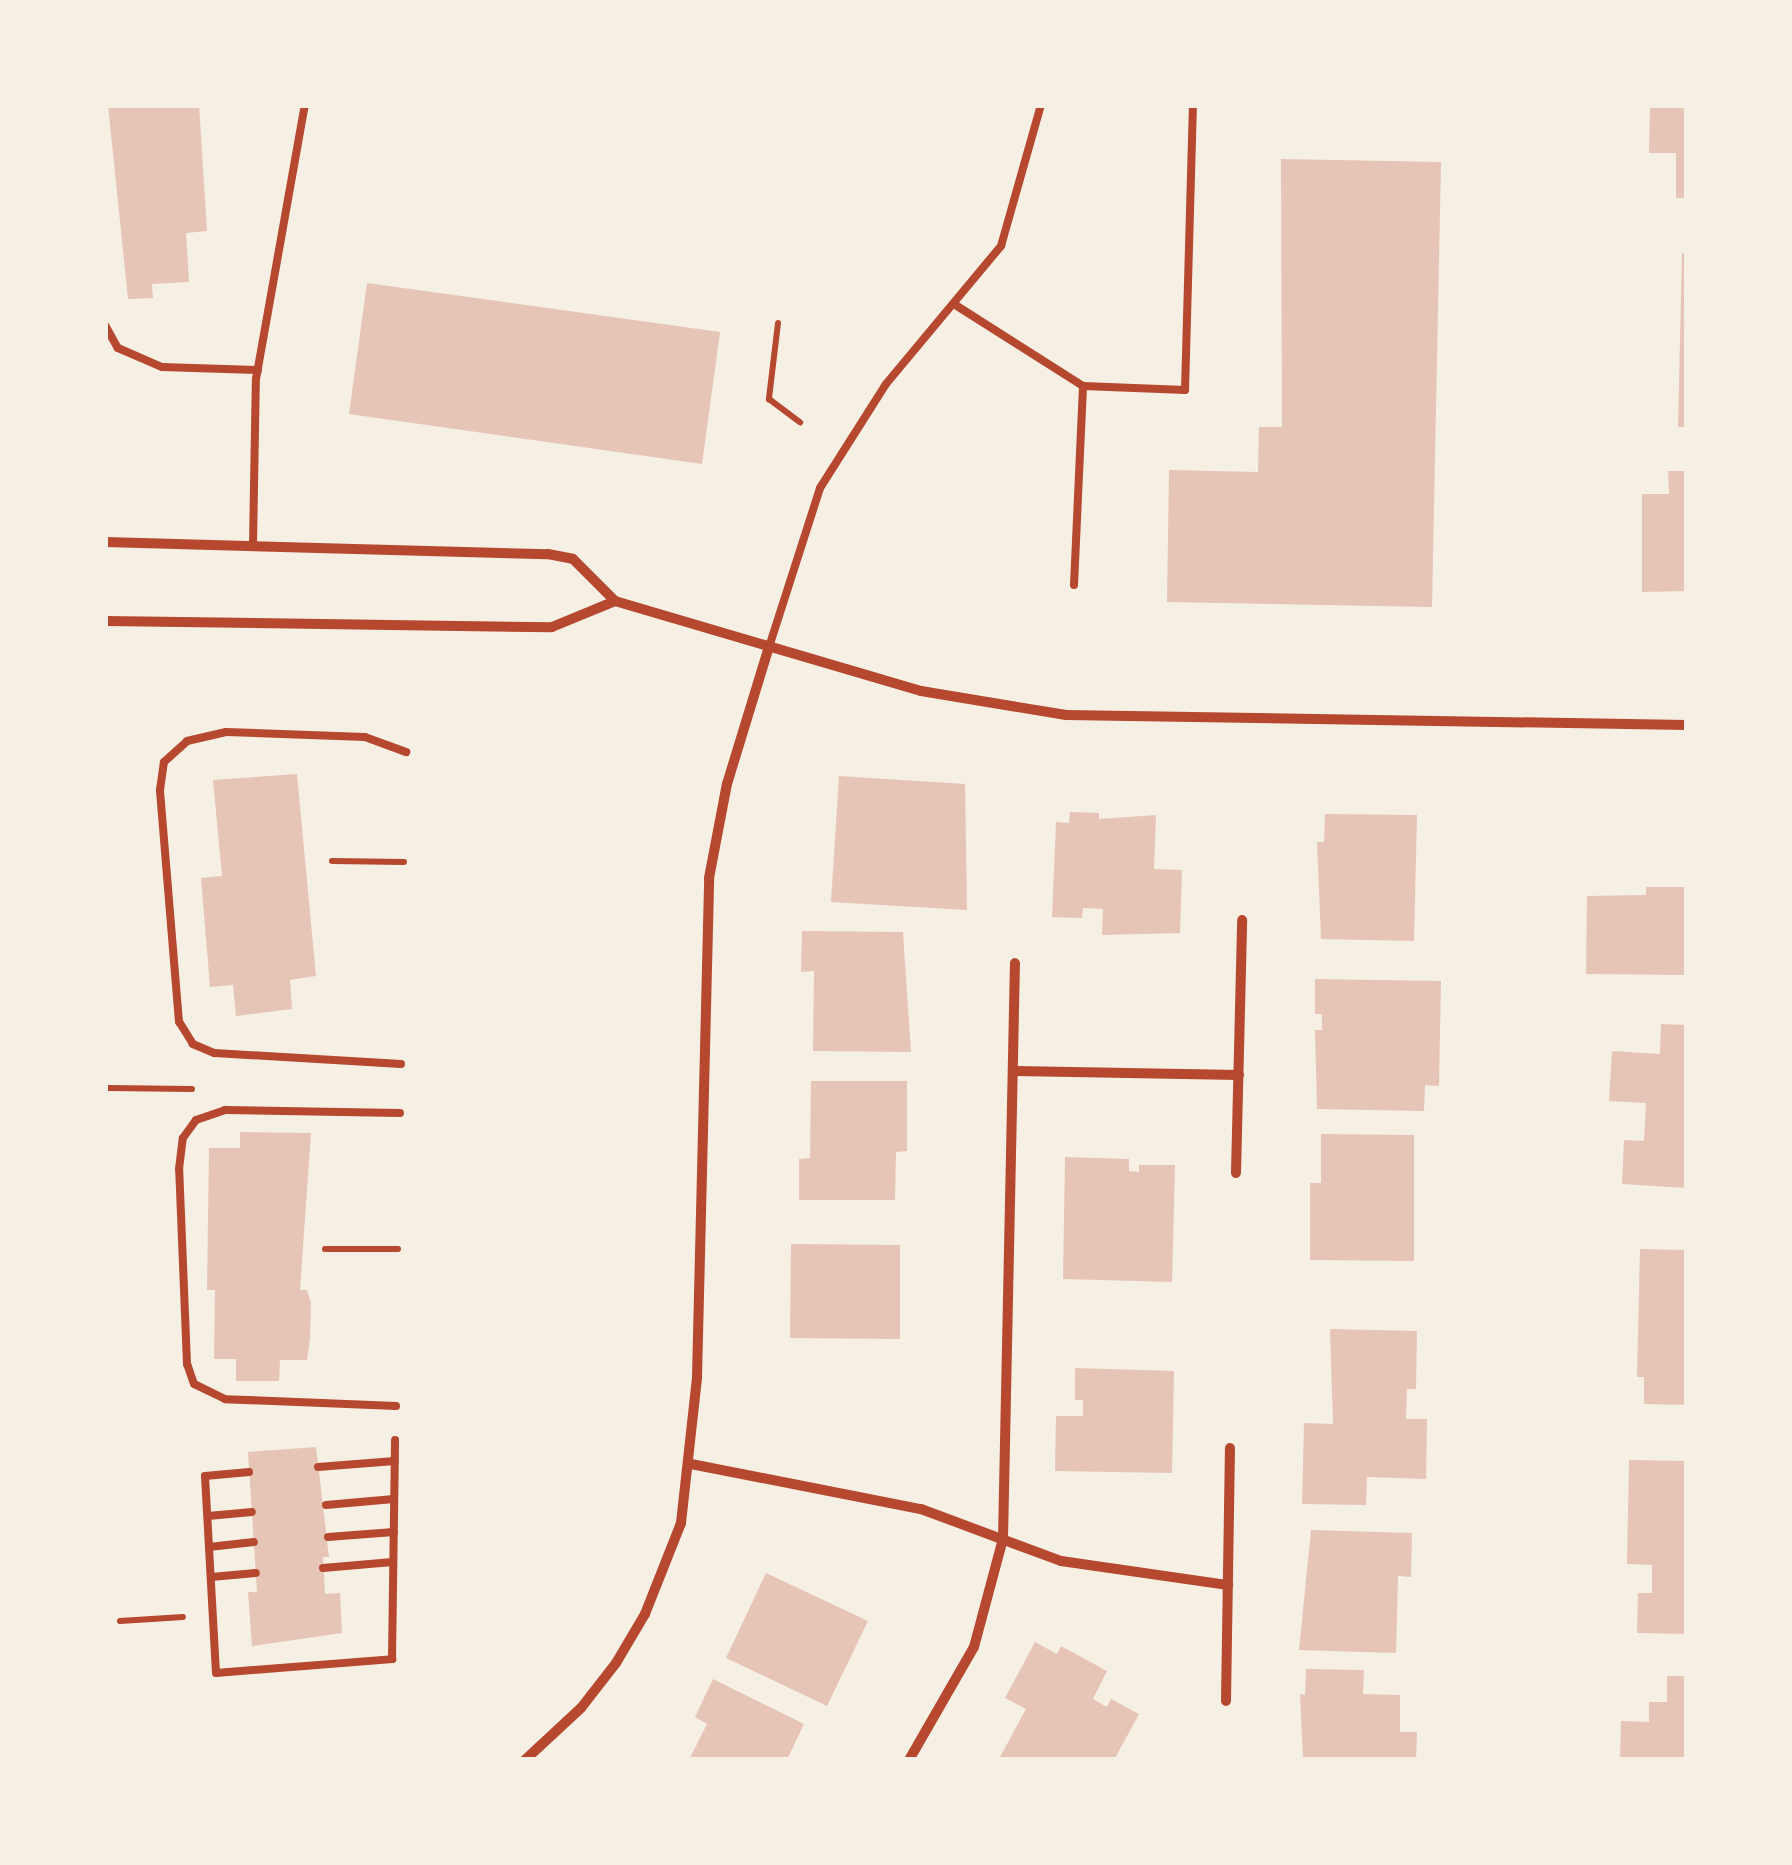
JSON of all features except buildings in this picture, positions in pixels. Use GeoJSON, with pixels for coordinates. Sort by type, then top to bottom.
{"type":"FeatureCollection","features":[{"type":"Feature","properties":{"kind":"street"},"geometry":{"type":"LineString","coordinates":[[105,542],[548,554],[572,559],[615,602],[768,647],[956,698],[1113,719],[1687,725]]}},
{"type":"Feature","properties":{"kind":"street"},"geometry":{"type":"LineString","coordinates":[[105,621],[552,627],[615,602]]}},
{"type":"Feature","properties":{"kind":"street"},"geometry":{"type":"LineString","coordinates":[[525,1760],[581,1708],[645,1614],[681,1522],[691,1464],[709,878],[727,784],[768,647]]}},
{"type":"Feature","properties":{"kind":"street"},"geometry":{"type":"LineString","coordinates":[[1236,1173],[1242,920]]}},
{"type":"Feature","properties":{"kind":"street"},"geometry":{"type":"LineString","coordinates":[[909,1760],[974,1647],[1003,1539],[1015,963]]}},
{"type":"Feature","properties":{"kind":"street"},"geometry":{"type":"LineString","coordinates":[[1013,1071],[1239,1076]]}},
{"type":"Feature","properties":{"kind":"street"},"geometry":{"type":"LineString","coordinates":[[1226,1701],[1230,1448]]}},
{"type":"Feature","properties":{"kind":"street"},"geometry":{"type":"LineString","coordinates":[[691,1464],[921,1509],[1061,1561],[1228,1586]]}},
{"type":"Feature","properties":{"kind":"lane"},"geometry":{"type":"LineString","coordinates":[[252,544],[258,370],[304,105]]}},
{"type":"Feature","properties":{"kind":"lane"},"geometry":{"type":"LineString","coordinates":[[768,647],[820,488],[886,384],[956,306],[1001,246],[1041,105]]}},
{"type":"Feature","properties":{"kind":"lane"},"geometry":{"type":"LineString","coordinates":[[956,306],[1083,386],[1185,390],[1193,105]]}},
{"type":"Feature","properties":{"kind":"lane"},"geometry":{"type":"LineString","coordinates":[[105,326],[118,348],[162,367],[258,370]]}},
{"type":"Feature","properties":{"kind":"lane"},"geometry":{"type":"LineString","coordinates":[[1074,585],[1083,386]]}},
{"type":"Feature","properties":{"kind":"lane"},"geometry":{"type":"LineString","coordinates":[[401,1064],[214,1052],[193,1044],[179,1022],[160,790],[164,762],[187,741],[226,732],[364,737],[406,752]]}},
{"type":"Feature","properties":{"kind":"lane"},"geometry":{"type":"LineString","coordinates":[[396,1406],[226,1399],[194,1384],[187,1364],[179,1169],[183,1138],[196,1120],[225,1110],[400,1114]]}},
{"type":"Feature","properties":{"kind":"lane"},"geometry":{"type":"LineString","coordinates":[[249,1472],[206,1476],[216,1673],[392,1660],[396,1440]]}},
{"type":"Feature","properties":{"kind":"lane"},"geometry":{"type":"LineString","coordinates":[[318,1466],[395,1461]]}},
{"type":"Feature","properties":{"kind":"lane"},"geometry":{"type":"LineString","coordinates":[[326,1505],[394,1499]]}},
{"type":"Feature","properties":{"kind":"lane"},"geometry":{"type":"LineString","coordinates":[[208,1516],[252,1512]]}},
{"type":"Feature","properties":{"kind":"lane"},"geometry":{"type":"LineString","coordinates":[[328,1537],[394,1532]]}},
{"type":"Feature","properties":{"kind":"lane"},"geometry":{"type":"LineString","coordinates":[[209,1546],[254,1542]]}},
{"type":"Feature","properties":{"kind":"lane"},"geometry":{"type":"LineString","coordinates":[[323,1568],[393,1562]]}},
{"type":"Feature","properties":{"kind":"lane"},"geometry":{"type":"LineString","coordinates":[[211,1577],[256,1573]]}},
{"type":"Feature","properties":{"kind":"path"},"geometry":{"type":"LineString","coordinates":[[778,323],[769,399],[800,422]]}},
{"type":"Feature","properties":{"kind":"path"},"geometry":{"type":"LineString","coordinates":[[332,861],[404,862]]}},
{"type":"Feature","properties":{"kind":"path"},"geometry":{"type":"LineString","coordinates":[[325,1249],[398,1248]]}},
{"type":"Feature","properties":{"kind":"path"},"geometry":{"type":"LineString","coordinates":[[120,1621],[184,1617]]}}]}
